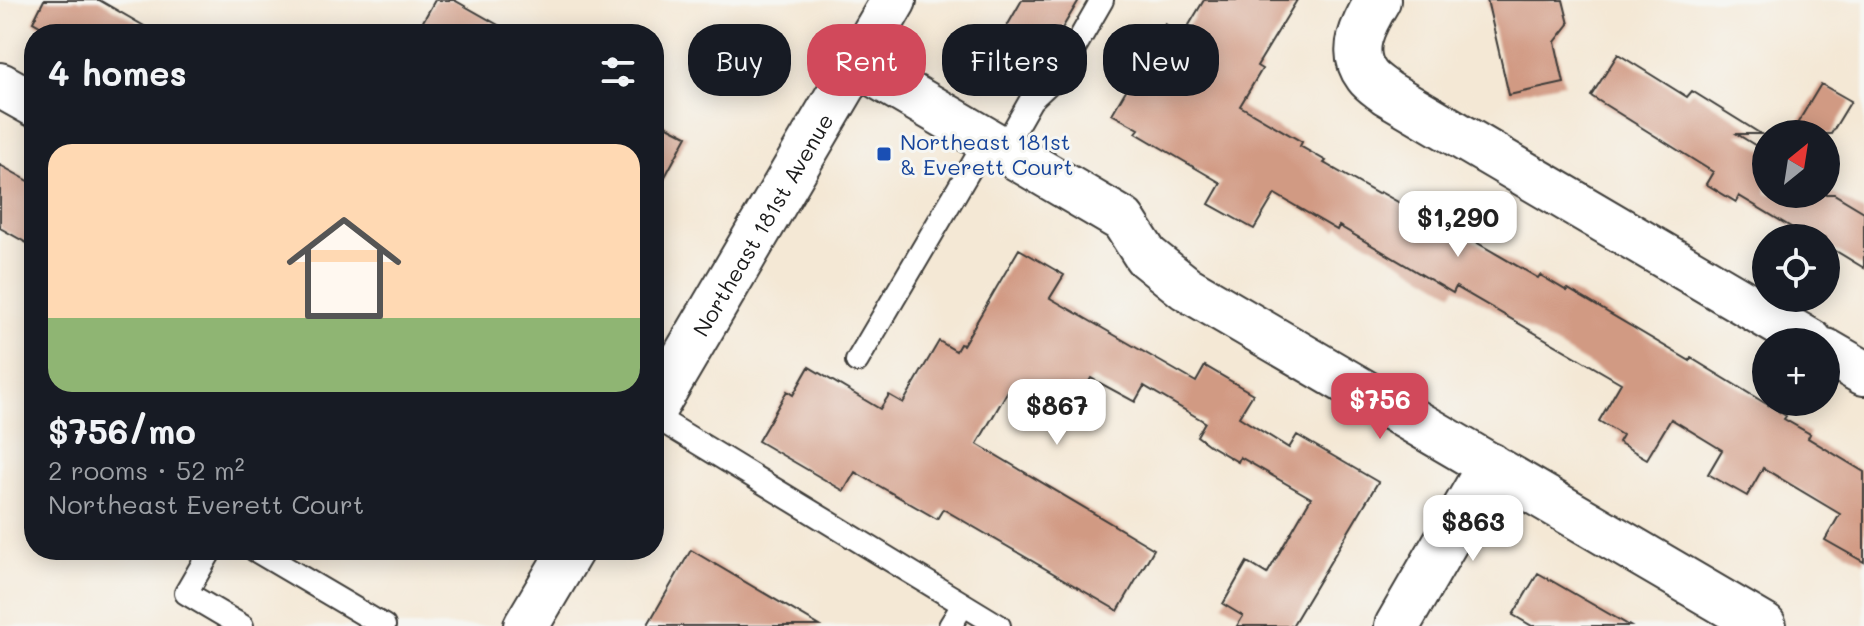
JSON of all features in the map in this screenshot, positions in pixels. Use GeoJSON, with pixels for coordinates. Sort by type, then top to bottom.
{"type":"FeatureCollection","features":[{"type":"Feature","properties":{"kind":"street","name":"Northeast 181st Avenue"},"geometry":{"type":"LineString","coordinates":[[880,24],[894,0]]}},
{"type":"Feature","properties":{"kind":"street"},"geometry":{"type":"LineString","coordinates":[[1378,0],[1359,36],[1358,53],[1367,76],[1387,93],[1787,328]]}},
{"type":"Feature","properties":{"kind":"street"},"geometry":{"type":"LineString","coordinates":[[0,85],[24,98]]}},
{"type":"Feature","properties":{"kind":"street","name":"Northeast 181st Avenue"},"geometry":{"type":"LineString","coordinates":[[664,392],[838,96]]}},
{"type":"Feature","properties":{"kind":"street"},"geometry":{"type":"LineString","coordinates":[[912,96],[1123,220],[1146,256],[1186,288],[1764,626]]}},
{"type":"Feature","properties":{"kind":"street"},"geometry":{"type":"LineString","coordinates":[[1840,359],[1864,373]]}},
{"type":"Feature","properties":{"kind":"street"},"geometry":{"type":"LineString","coordinates":[[1397,626],[1490,465]]}},
{"type":"Feature","properties":{"kind":"street"},"geometry":{"type":"LineString","coordinates":[[526,626],[565,560]]}},
{"type":"Feature","properties":{"kind":"lane"},"geometry":{"type":"LineString","coordinates":[[857,361],[995,144],[1031,100],[1060,73],[1102,0]]}},
{"type":"Feature","properties":{"kind":"lane"},"geometry":{"type":"LineString","coordinates":[[664,422],[999,626]]}},
{"type":"Feature","properties":{"kind":"lane"},"geometry":{"type":"LineString","coordinates":[[205,560],[186,593],[242,626]]}},
{"type":"Feature","properties":{"kind":"lane"},"geometry":{"type":"LineString","coordinates":[[272,560],[384,626]]}},
{"type":"Feature","properties":{"kind":"lane"},"geometry":{"type":"LineString","coordinates":[[950,626],[963,605]]}},
{"type":"Feature","properties":{"kind":"building"},"geometry":{"type":"Polygon","coordinates":[[[44,0],[99,0],[141,24],[36,24],[33,22],[44,0]]]}},
{"type":"Feature","properties":{"kind":"building"},"geometry":{"type":"Polygon","coordinates":[[[435,0],[454,0],[496,24],[422,24],[435,0]]]}},
{"type":"Feature","properties":{"kind":"building"},"geometry":{"type":"Polygon","coordinates":[[[1022,0],[1079,0],[1065,24],[1008,24],[1022,0]]]}},
{"type":"Feature","properties":{"kind":"building"},"geometry":{"type":"Polygon","coordinates":[[[1204,0],[1297,0],[1257,66],[1262,69],[1240,106],[1302,142],[1300,146],[1326,161],[1324,163],[1378,194],[1380,192],[1416,212],[1422,205],[1465,230],[1462,234],[1538,278],[1540,275],[1568,289],[1690,361],[1691,358],[1752,395],[1752,416],[1786,416],[1784,419],[1810,434],[1808,438],[1864,472],[1864,562],[1825,540],[1840,514],[1763,468],[1747,496],[1708,474],[1722,450],[1671,419],[1647,459],[1618,442],[1622,435],[1599,421],[1621,383],[1456,287],[1453,293],[1339,226],[1337,230],[1275,194],[1254,229],[1209,204],[1221,183],[1136,133],[1139,129],[1112,114],[1123,96],[1219,96],[1219,24],[1190,24],[1204,0]]]}},
{"type":"Feature","properties":{"kind":"building"},"geometry":{"type":"Polygon","coordinates":[[[1487,0],[1563,0],[1569,24],[1555,42],[1564,83],[1509,95],[1487,0]]]}},
{"type":"Feature","properties":{"kind":"building"},"geometry":{"type":"Polygon","coordinates":[[[1618,54],[1687,97],[1692,91],[1752,128],[1752,134],[1737,134],[1752,143],[1752,204],[1739,196],[1736,202],[1706,184],[1713,172],[1591,96],[1618,54]]]}},
{"type":"Feature","properties":{"kind":"building"},"geometry":{"type":"Polygon","coordinates":[[[1821,84],[1851,101],[1839,120],[1799,120],[1821,84]]]}},
{"type":"Feature","properties":{"kind":"building"},"geometry":{"type":"Polygon","coordinates":[[[664,124],[687,136],[664,179],[664,124]]]}},
{"type":"Feature","properties":{"kind":"building"},"geometry":{"type":"Polygon","coordinates":[[[0,165],[24,178],[24,241],[0,228],[0,165]]]}},
{"type":"Feature","properties":{"kind":"building"},"geometry":{"type":"Polygon","coordinates":[[[1840,198],[1864,212],[1864,268],[1840,253],[1840,224],[1786,224],[1759,208],[1840,208],[1840,198]]]}},
{"type":"Feature","properties":{"kind":"building"},"geometry":{"type":"Polygon","coordinates":[[[1019,249],[1064,275],[1050,298],[1196,382],[1205,366],[1253,394],[1239,417],[1289,448],[1297,435],[1378,482],[1292,626],[1237,626],[1243,616],[1223,604],[1247,562],[1267,574],[1311,498],[1240,457],[1238,462],[1209,445],[1197,436],[1205,422],[1144,386],[1135,402],[1091,378],[1068,418],[1012,384],[977,444],[1154,549],[1118,611],[943,509],[937,519],[855,472],[844,491],[758,441],[787,391],[793,395],[809,367],[880,409],[889,395],[903,403],[939,341],[956,351],[960,344],[963,345],[1019,249]]]}},
{"type":"Feature","properties":{"kind":"building"},"geometry":{"type":"Polygon","coordinates":[[[691,550],[820,626],[647,626],[691,550]]]}},
{"type":"Feature","properties":{"kind":"building"},"geometry":{"type":"Polygon","coordinates":[[[1538,573],[1630,626],[1532,626],[1513,615],[1538,573]]]}},
{"type":"Feature","properties":{"kind":"place","name":"Northeast 181st & Everett Court"},"geometry":{"type":"Point","coordinates":[884,154]}}]}
